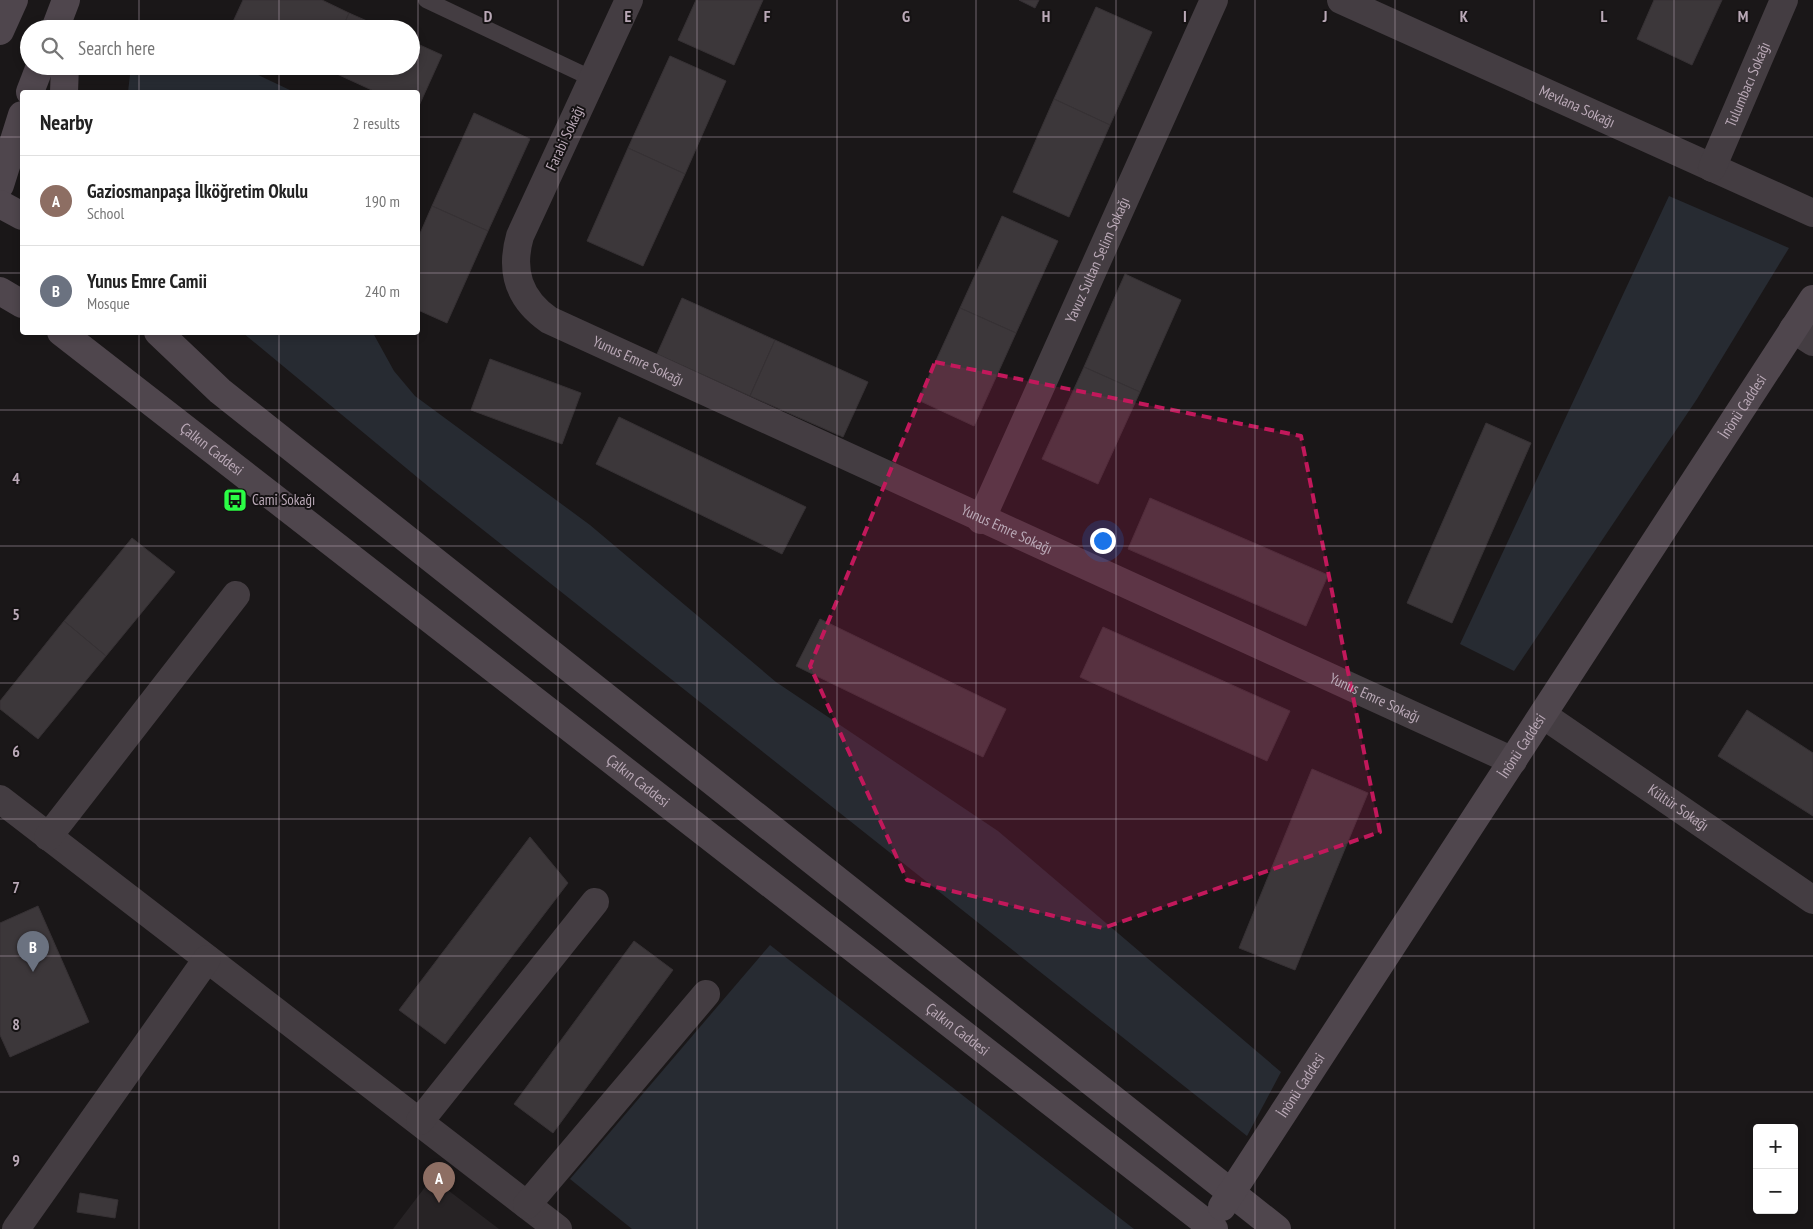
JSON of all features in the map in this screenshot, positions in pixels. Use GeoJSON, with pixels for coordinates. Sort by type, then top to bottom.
{"type":"FeatureCollection","features":[{"type":"Feature","properties":{"kind":"main road"},"geometry":{"type":"LineString","coordinates":[[0,31],[14,0]]}},
{"type":"Feature","properties":{"kind":"main road"},"geometry":{"type":"LineString","coordinates":[[59,20],[67,0]]}},
{"type":"Feature","properties":{"kind":"main road"},"geometry":{"type":"LineString","coordinates":[[67,0],[67,20]]}},
{"type":"Feature","properties":{"kind":"main road"},"geometry":{"type":"LineString","coordinates":[[31,90],[37,75]]}},
{"type":"Feature","properties":{"kind":"main road"},"geometry":{"type":"LineString","coordinates":[[64,90],[65,75]]}},
{"type":"Feature","properties":{"kind":"main road"},"geometry":{"type":"LineString","coordinates":[[0,185],[20,121]]}},
{"type":"Feature","properties":{"kind":"main road"},"geometry":{"type":"LineString","coordinates":[[0,204],[20,215]]}},
{"type":"Feature","properties":{"kind":"main road"},"geometry":{"type":"LineString","coordinates":[[0,291],[20,303]]}},
{"type":"Feature","properties":{"kind":"main road","name":"İnönü Caddesi"},"geometry":{"type":"LineString","coordinates":[[1211,1228],[1543,715],[1803,336],[1813,299]]}},
{"type":"Feature","properties":{"kind":"main road","name":"Çalkın Caddesi"},"geometry":{"type":"LineString","coordinates":[[65,335],[1211,1228]]}},
{"type":"Feature","properties":{"kind":"main road"},"geometry":{"type":"LineString","coordinates":[[161,335],[228,397],[1277,1229]]}},
{"type":"Feature","properties":{"kind":"street","name":"Farabi Sokağı"},"geometry":{"type":"LineString","coordinates":[[517,278],[515,260],[520,236],[629,0]]}},
{"type":"Feature","properties":{"kind":"street","name":"Yavuz Sultan Selim Sokağı"},"geometry":{"type":"LineString","coordinates":[[981,520],[1214,0]]}},
{"type":"Feature","properties":{"kind":"street","name":"Mevlana Sokağı"},"geometry":{"type":"LineString","coordinates":[[1341,0],[1813,213]]}},
{"type":"Feature","properties":{"kind":"street","name":"Tulumbacı Sokağı"},"geometry":{"type":"LineString","coordinates":[[1712,168],[1784,0]]}},
{"type":"Feature","properties":{"kind":"street","name":"Yunus Emre Sokağı"},"geometry":{"type":"LineString","coordinates":[[517,278],[528,302],[549,320],[981,520],[1513,762]]}},
{"type":"Feature","properties":{"kind":"street"},"geometry":{"type":"LineString","coordinates":[[48,837],[236,595]]}},
{"type":"Feature","properties":{"kind":"street","name":"Kültür Sokağı"},"geometry":{"type":"LineString","coordinates":[[1543,715],[1813,900]]}},
{"type":"Feature","properties":{"kind":"street"},"geometry":{"type":"LineString","coordinates":[[0,799],[558,1229]]}},
{"type":"Feature","properties":{"kind":"street"},"geometry":{"type":"LineString","coordinates":[[420,1121],[595,902]]}},
{"type":"Feature","properties":{"kind":"street"},"geometry":{"type":"LineString","coordinates":[[16,1229],[207,959]]}},
{"type":"Feature","properties":{"kind":"street"},"geometry":{"type":"LineString","coordinates":[[526,1204],[706,994]]}},
{"type":"Feature","properties":{"kind":"lane"},"geometry":{"type":"LineString","coordinates":[[426,0],[593,79]]}},
{"type":"Feature","properties":{"kind":"highlighted area"},"geometry":{"type":"Polygon","coordinates":[[[935,362],[1301,436],[1380,832],[1103,928],[907,880],[810,666],[935,362]]]}},
{"type":"Feature","properties":{"kind":"shaded area"},"geometry":{"type":"Polygon","coordinates":[[[130,75],[258,75],[290,90],[128,90],[130,75]]]}},
{"type":"Feature","properties":{"kind":"shaded area"},"geometry":{"type":"Polygon","coordinates":[[[1669,196],[1789,248],[1697,399],[1514,671],[1460,644],[1669,196]]]}},
{"type":"Feature","properties":{"kind":"shaded area"},"geometry":{"type":"Polygon","coordinates":[[[245,335],[374,335],[394,371],[415,396],[590,525],[776,682],[998,831],[1281,1072],[1247,1136],[429,487],[245,335]]]}},
{"type":"Feature","properties":{"kind":"shaded area"},"geometry":{"type":"Polygon","coordinates":[[[770,945],[1134,1229],[632,1229],[570,1179],[770,945]]]}},
{"type":"Feature","properties":{"kind":"shaded area"},"geometry":{"type":"Polygon","coordinates":[[[432,1178],[499,1229],[393,1229],[432,1178]]]}},
{"type":"Feature","properties":{"kind":"building"},"geometry":{"type":"Polygon","coordinates":[[[243,0],[322,0],[349,13],[346,20],[234,20],[243,0]]]}},
{"type":"Feature","properties":{"kind":"building"},"geometry":{"type":"Polygon","coordinates":[[[696,0],[763,0],[734,65],[678,40],[696,0]]]}},
{"type":"Feature","properties":{"kind":"building"},"geometry":{"type":"Polygon","coordinates":[[[1019,0],[1039,0],[1035,8],[1019,0]]]}},
{"type":"Feature","properties":{"kind":"building"},"geometry":{"type":"Polygon","coordinates":[[[1654,0],[1722,0],[1692,65],[1637,39],[1654,0]]]}},
{"type":"Feature","properties":{"kind":"building"},"geometry":{"type":"Polygon","coordinates":[[[1096,7],[1152,32],[1110,125],[1054,99],[1096,7]]]}},
{"type":"Feature","properties":{"kind":"building"},"geometry":{"type":"Polygon","coordinates":[[[349,13],[365,20],[346,20],[349,13]]]}},
{"type":"Feature","properties":{"kind":"building"},"geometry":{"type":"Polygon","coordinates":[[[420,45],[442,55],[420,104],[420,90],[372,90],[339,75],[420,75],[420,45]]]}},
{"type":"Feature","properties":{"kind":"building"},"geometry":{"type":"Polygon","coordinates":[[[670,56],[726,81],[685,174],[628,148],[670,56]]]}},
{"type":"Feature","properties":{"kind":"building"},"geometry":{"type":"Polygon","coordinates":[[[1054,99],[1110,125],[1069,217],[1013,192],[1054,99]]]}},
{"type":"Feature","properties":{"kind":"building"},"geometry":{"type":"Polygon","coordinates":[[[474,113],[530,139],[488,231],[432,206],[474,113]]]}},
{"type":"Feature","properties":{"kind":"building"},"geometry":{"type":"Polygon","coordinates":[[[628,148],[685,174],[643,266],[587,241],[628,148]]]}},
{"type":"Feature","properties":{"kind":"building"},"geometry":{"type":"Polygon","coordinates":[[[432,206],[488,231],[447,323],[420,311],[420,233],[432,206]]]}},
{"type":"Feature","properties":{"kind":"building"},"geometry":{"type":"Polygon","coordinates":[[[1002,216],[1058,241],[1016,333],[960,308],[1002,216]]]}},
{"type":"Feature","properties":{"kind":"building"},"geometry":{"type":"Polygon","coordinates":[[[1125,274],[1181,300],[1140,392],[1084,367],[1125,274]]]}},
{"type":"Feature","properties":{"kind":"building"},"geometry":{"type":"Polygon","coordinates":[[[682,298],[775,340],[750,396],[657,354],[682,298]]]}},
{"type":"Feature","properties":{"kind":"building"},"geometry":{"type":"Polygon","coordinates":[[[960,308],[1016,333],[974,426],[918,400],[960,308]]]}},
{"type":"Feature","properties":{"kind":"building"},"geometry":{"type":"Polygon","coordinates":[[[775,340],[868,382],[843,437],[750,396],[775,340]]]}},
{"type":"Feature","properties":{"kind":"building"},"geometry":{"type":"Polygon","coordinates":[[[490,359],[581,393],[562,444],[471,410],[490,359]]]}},
{"type":"Feature","properties":{"kind":"building"},"geometry":{"type":"Polygon","coordinates":[[[1084,367],[1140,392],[1098,484],[1042,459],[1084,367]]]}},
{"type":"Feature","properties":{"kind":"building"},"geometry":{"type":"Polygon","coordinates":[[[619,417],[806,507],[782,554],[596,464],[619,417]]]}},
{"type":"Feature","properties":{"kind":"building"},"geometry":{"type":"Polygon","coordinates":[[[1486,423],[1531,443],[1452,623],[1407,603],[1486,423]]]}},
{"type":"Feature","properties":{"kind":"building"},"geometry":{"type":"Polygon","coordinates":[[[1150,498],[1328,575],[1306,626],[1128,549],[1150,498]]]}},
{"type":"Feature","properties":{"kind":"building"},"geometry":{"type":"Polygon","coordinates":[[[132,538],[175,572],[106,656],[64,621],[132,538]]]}},
{"type":"Feature","properties":{"kind":"building"},"geometry":{"type":"Polygon","coordinates":[[[820,619],[1006,709],[983,757],[796,666],[820,619]]]}},
{"type":"Feature","properties":{"kind":"building"},"geometry":{"type":"Polygon","coordinates":[[[64,621],[106,656],[38,739],[0,709],[0,701],[64,621]]]}},
{"type":"Feature","properties":{"kind":"building"},"geometry":{"type":"Polygon","coordinates":[[[1103,627],[1290,711],[1267,761],[1080,677],[1103,627]]]}},
{"type":"Feature","properties":{"kind":"building"},"geometry":{"type":"Polygon","coordinates":[[[1747,710],[1813,753],[1813,816],[1718,756],[1747,710]]]}},
{"type":"Feature","properties":{"kind":"building"},"geometry":{"type":"Polygon","coordinates":[[[1312,769],[1368,793],[1295,970],[1239,948],[1312,769]]]}},
{"type":"Feature","properties":{"kind":"building"},"geometry":{"type":"Polygon","coordinates":[[[530,837],[568,883],[445,1044],[399,1010],[530,837]]]}},
{"type":"Feature","properties":{"kind":"building"},"geometry":{"type":"Polygon","coordinates":[[[38,906],[89,1022],[10,1057],[0,1035],[0,923],[38,906]]]}},
{"type":"Feature","properties":{"kind":"building"},"geometry":{"type":"Polygon","coordinates":[[[634,941],[673,970],[553,1133],[514,1104],[634,941]]]}},
{"type":"Feature","properties":{"kind":"building"},"geometry":{"type":"Polygon","coordinates":[[[80,1193],[118,1200],[115,1218],[77,1212],[80,1193]]]}},
{"type":"Feature","properties":{"kind":"place","name":"Cami Sokağı"},"geometry":{"type":"Point","coordinates":[235,500]}},
{"type":"Feature","properties":{"kind":"place","name":"Yunus Emre Camii"},"geometry":{"type":"Point","coordinates":[33,972]}},
{"type":"Feature","properties":{"kind":"place","name":"Gaziosmanpaşa İlköğretim Okulu"},"geometry":{"type":"Point","coordinates":[439,1203]}}]}
